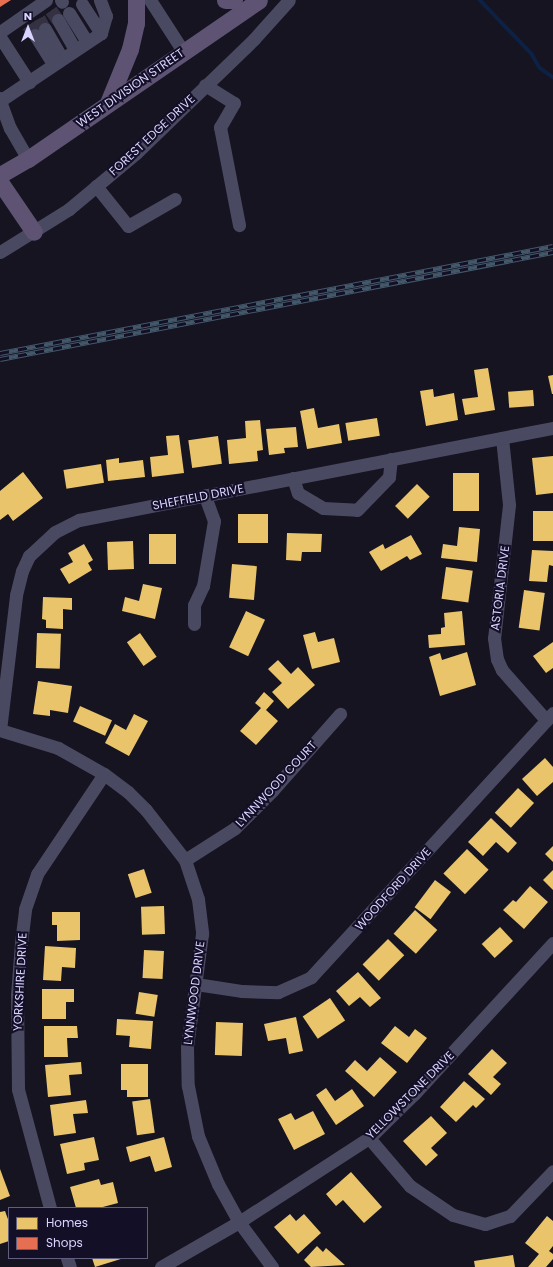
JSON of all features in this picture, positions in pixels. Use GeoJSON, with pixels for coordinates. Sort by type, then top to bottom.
{"type":"FeatureCollection","features":[{"type":"Feature","properties":{"kind":"main road"},"geometry":{"type":"LineString","coordinates":[[108,103],[130,49],[136,23],[136,0]]}},
{"type":"Feature","properties":{"kind":"main road"},"geometry":{"type":"LineString","coordinates":[[225,0],[234,0]]}},
{"type":"Feature","properties":{"kind":"main road","name":"WEST DIVISION STREET"},"geometry":{"type":"LineString","coordinates":[[0,175],[28,159],[258,0]]}},
{"type":"Feature","properties":{"kind":"main road"},"geometry":{"type":"LineString","coordinates":[[0,182],[34,232]]}},
{"type":"Feature","properties":{"kind":"street"},"geometry":{"type":"LineString","coordinates":[[28,159],[10,128],[0,100],[101,34],[106,16],[100,0]]}},
{"type":"Feature","properties":{"kind":"street"},"geometry":{"type":"LineString","coordinates":[[150,0],[183,51]]}},
{"type":"Feature","properties":{"kind":"street","name":"FOREST EDGE DRIVE"},"geometry":{"type":"LineString","coordinates":[[0,252],[69,209],[136,153],[254,39],[289,0]]}},
{"type":"Feature","properties":{"kind":"street"},"geometry":{"type":"LineString","coordinates":[[82,4],[101,34]]}},
{"type":"Feature","properties":{"kind":"street"},"geometry":{"type":"LineString","coordinates":[[64,5],[87,42]]}},
{"type":"Feature","properties":{"kind":"street"},"geometry":{"type":"LineString","coordinates":[[0,32],[34,22],[50,7],[75,50]]}},
{"type":"Feature","properties":{"kind":"street"},"geometry":{"type":"LineString","coordinates":[[34,22],[58,61]]}},
{"type":"Feature","properties":{"kind":"street"},"geometry":{"type":"LineString","coordinates":[[0,37],[29,82]]}},
{"type":"Feature","properties":{"kind":"street"},"geometry":{"type":"LineString","coordinates":[[205,85],[234,103],[220,127],[239,225]]}},
{"type":"Feature","properties":{"kind":"street"},"geometry":{"type":"LineString","coordinates":[[96,186],[128,226],[175,199]]}},
{"type":"Feature","properties":{"kind":"street","name":"SHEFFIELD DRIVE"},"geometry":{"type":"LineString","coordinates":[[0,730],[16,595],[29,556],[55,532],[79,520],[553,428]]}},
{"type":"Feature","properties":{"kind":"street","name":"ASTORIA DRIVE"},"geometry":{"type":"LineString","coordinates":[[502,438],[508,505],[494,638],[497,659],[502,670],[550,716]]}},
{"type":"Feature","properties":{"kind":"street"},"geometry":{"type":"LineString","coordinates":[[293,478],[298,493],[323,508],[357,510],[389,477],[391,460]]}},
{"type":"Feature","properties":{"kind":"street"},"geometry":{"type":"LineString","coordinates":[[194,624],[194,605],[203,586],[214,521],[205,496]]}},
{"type":"Feature","properties":{"kind":"street","name":"LYNNWOOD COURT"},"geometry":{"type":"LineString","coordinates":[[185,860],[235,828],[272,791],[340,714]]}},
{"type":"Feature","properties":{"kind":"street","name":"WOODFORD DRIVE"},"geometry":{"type":"LineString","coordinates":[[196,984],[242,991],[278,992],[311,977],[550,716]]}},
{"type":"Feature","properties":{"kind":"street","name":"LYNNWOOD DRIVE"},"geometry":{"type":"LineString","coordinates":[[0,730],[58,748],[104,774],[128,792],[146,810],[185,860],[198,899],[202,934],[187,1047],[188,1086],[198,1136],[218,1184],[239,1222],[272,1267]]}},
{"type":"Feature","properties":{"kind":"street","name":"YORKSHIRE DRIVE"},"geometry":{"type":"LineString","coordinates":[[50,1207],[18,1089],[17,995],[25,909],[37,874],[104,774]]}},
{"type":"Feature","properties":{"kind":"street","name":"YELLOWSTONE DRIVE"},"geometry":{"type":"LineString","coordinates":[[161,1267],[239,1222],[369,1138],[414,1094],[553,943]]}},
{"type":"Feature","properties":{"kind":"street"},"geometry":{"type":"LineString","coordinates":[[369,1138],[410,1186],[453,1215],[485,1224],[510,1216],[553,1171]]}},
{"type":"Feature","properties":{"kind":"building: Homes"},"geometry":{"type":"Polygon","coordinates":[[[488,368],[495,410],[465,415],[462,399],[478,397],[474,370],[488,368]]]}},
{"type":"Feature","properties":{"kind":"building: Homes"},"geometry":{"type":"Polygon","coordinates":[[[553,375],[553,394],[552,394],[548,376],[553,375]]]}},
{"type":"Feature","properties":{"kind":"building: Homes"},"geometry":{"type":"Polygon","coordinates":[[[433,389],[434,397],[454,393],[458,420],[426,426],[420,391],[433,389]]]}},
{"type":"Feature","properties":{"kind":"building: Homes"},"geometry":{"type":"Polygon","coordinates":[[[533,390],[534,406],[509,408],[508,392],[533,390]]]}},
{"type":"Feature","properties":{"kind":"building: Homes"},"geometry":{"type":"Polygon","coordinates":[[[314,408],[318,428],[339,424],[342,443],[307,449],[300,411],[314,408]]]}},
{"type":"Feature","properties":{"kind":"building: Homes"},"geometry":{"type":"Polygon","coordinates":[[[377,418],[380,436],[348,441],[345,423],[377,418]]]}},
{"type":"Feature","properties":{"kind":"building: Homes"},"geometry":{"type":"Polygon","coordinates":[[[260,420],[263,450],[257,451],[258,461],[229,464],[227,440],[246,438],[245,421],[260,420]]]}},
{"type":"Feature","properties":{"kind":"building: Homes"},"geometry":{"type":"Polygon","coordinates":[[[296,427],[298,447],[284,448],[285,453],[269,455],[266,429],[296,427]]]}},
{"type":"Feature","properties":{"kind":"building: Homes"},"geometry":{"type":"Polygon","coordinates":[[[179,435],[184,473],[152,477],[150,457],[168,455],[166,436],[179,435]]]}},
{"type":"Feature","properties":{"kind":"building: Homes"},"geometry":{"type":"Polygon","coordinates":[[[218,436],[222,464],[192,468],[188,440],[218,436]]]}},
{"type":"Feature","properties":{"kind":"building: Homes"},"geometry":{"type":"Polygon","coordinates":[[[553,456],[553,493],[536,495],[532,458],[553,456]]]}},
{"type":"Feature","properties":{"kind":"building: Homes"},"geometry":{"type":"Polygon","coordinates":[[[119,458],[119,463],[143,460],[145,477],[108,481],[106,460],[119,458]]]}},
{"type":"Feature","properties":{"kind":"building: Homes"},"geometry":{"type":"Polygon","coordinates":[[[101,464],[104,483],[66,489],[63,470],[101,464]]]}},
{"type":"Feature","properties":{"kind":"building: Homes"},"geometry":{"type":"Polygon","coordinates":[[[23,472],[43,498],[13,521],[8,514],[0,520],[0,491],[23,472]]]}},
{"type":"Feature","properties":{"kind":"building: Homes"},"geometry":{"type":"Polygon","coordinates":[[[453,473],[479,473],[479,511],[453,511],[453,473]]]}},
{"type":"Feature","properties":{"kind":"building: Homes"},"geometry":{"type":"Polygon","coordinates":[[[417,484],[430,497],[408,519],[395,506],[417,484]]]}},
{"type":"Feature","properties":{"kind":"building: Homes"},"geometry":{"type":"Polygon","coordinates":[[[533,511],[553,511],[553,541],[533,541],[533,511]]]}},
{"type":"Feature","properties":{"kind":"building: Homes"},"geometry":{"type":"Polygon","coordinates":[[[238,514],[268,514],[268,543],[238,543],[238,514]]]}},
{"type":"Feature","properties":{"kind":"building: Homes"},"geometry":{"type":"Polygon","coordinates":[[[459,527],[480,529],[477,562],[441,558],[443,544],[457,546],[459,527]]]}},
{"type":"Feature","properties":{"kind":"building: Homes"},"geometry":{"type":"Polygon","coordinates":[[[287,533],[322,534],[321,552],[302,552],[301,561],[286,560],[287,533]]]}},
{"type":"Feature","properties":{"kind":"building: Homes"},"geometry":{"type":"Polygon","coordinates":[[[149,534],[176,534],[176,564],[149,564],[149,534]]]}},
{"type":"Feature","properties":{"kind":"building: Homes"},"geometry":{"type":"Polygon","coordinates":[[[411,535],[422,554],[410,560],[407,556],[381,571],[369,552],[383,544],[385,549],[411,535]]]}},
{"type":"Feature","properties":{"kind":"building: Homes"},"geometry":{"type":"Polygon","coordinates":[[[133,541],[134,569],[108,570],[107,542],[133,541]]]}},
{"type":"Feature","properties":{"kind":"building: Homes"},"geometry":{"type":"Polygon","coordinates":[[[84,544],[93,560],[88,563],[92,570],[69,584],[60,569],[73,562],[68,553],[84,544]]]}},
{"type":"Feature","properties":{"kind":"building: Homes"},"geometry":{"type":"Polygon","coordinates":[[[532,550],[553,551],[553,566],[549,565],[547,582],[529,581],[532,550]]]}},
{"type":"Feature","properties":{"kind":"building: Homes"},"geometry":{"type":"Polygon","coordinates":[[[232,564],[257,566],[254,600],[229,598],[232,564]]]}},
{"type":"Feature","properties":{"kind":"building: Homes"},"geometry":{"type":"Polygon","coordinates":[[[446,567],[473,571],[468,602],[442,599],[446,567]]]}},
{"type":"Feature","properties":{"kind":"building: Homes"},"geometry":{"type":"Polygon","coordinates":[[[143,584],[162,588],[155,619],[122,611],[125,597],[139,601],[143,584]]]}},
{"type":"Feature","properties":{"kind":"building: Homes"},"geometry":{"type":"Polygon","coordinates":[[[524,590],[545,593],[540,631],[519,628],[524,590]]]}},
{"type":"Feature","properties":{"kind":"building: Homes"},"geometry":{"type":"Polygon","coordinates":[[[43,597],[72,598],[72,610],[63,609],[63,629],[46,628],[46,620],[42,619],[43,597]]]}},
{"type":"Feature","properties":{"kind":"building: Homes"},"geometry":{"type":"Polygon","coordinates":[[[246,611],[265,620],[248,656],[229,647],[246,611]]]}},
{"type":"Feature","properties":{"kind":"building: Homes"},"geometry":{"type":"Polygon","coordinates":[[[462,611],[465,645],[429,648],[428,635],[441,634],[441,628],[445,627],[444,613],[462,611]]]}},
{"type":"Feature","properties":{"kind":"building: Homes"},"geometry":{"type":"Polygon","coordinates":[[[315,632],[318,642],[334,638],[340,662],[312,669],[303,635],[315,632]]]}},
{"type":"Feature","properties":{"kind":"building: Homes"},"geometry":{"type":"Polygon","coordinates":[[[37,633],[61,634],[60,669],[36,668],[37,633]]]}},
{"type":"Feature","properties":{"kind":"building: Homes"},"geometry":{"type":"Polygon","coordinates":[[[140,633],[157,657],[144,666],[127,642],[140,633]]]}},
{"type":"Feature","properties":{"kind":"building: Homes"},"geometry":{"type":"Polygon","coordinates":[[[553,642],[553,668],[546,673],[533,656],[553,642]]]}},
{"type":"Feature","properties":{"kind":"building: Homes"},"geometry":{"type":"Polygon","coordinates":[[[467,652],[476,685],[440,696],[429,657],[440,653],[442,660],[467,652]]]}},
{"type":"Feature","properties":{"kind":"building: Homes"},"geometry":{"type":"Polygon","coordinates":[[[278,660],[291,674],[298,667],[315,685],[288,709],[272,692],[282,683],[268,669],[278,660]]]}},
{"type":"Feature","properties":{"kind":"building: Homes"},"geometry":{"type":"Polygon","coordinates":[[[38,681],[72,686],[68,713],[50,710],[50,716],[33,714],[38,681]]]}},
{"type":"Feature","properties":{"kind":"building: Homes"},"geometry":{"type":"Polygon","coordinates":[[[264,692],[274,701],[266,710],[278,721],[256,745],[240,731],[261,708],[255,703],[264,692]]]}},
{"type":"Feature","properties":{"kind":"building: Homes"},"geometry":{"type":"Polygon","coordinates":[[[80,706],[112,720],[105,736],[73,722],[80,706]]]}},
{"type":"Feature","properties":{"kind":"building: Homes"},"geometry":{"type":"Polygon","coordinates":[[[134,714],[148,721],[129,756],[105,743],[115,724],[126,730],[134,714]]]}},
{"type":"Feature","properties":{"kind":"building: Homes"},"geometry":{"type":"Polygon","coordinates":[[[545,758],[553,767],[553,782],[537,796],[522,779],[545,758]]]}},
{"type":"Feature","properties":{"kind":"building: Homes"},"geometry":{"type":"Polygon","coordinates":[[[518,788],[534,803],[511,828],[495,813],[518,788]]]}},
{"type":"Feature","properties":{"kind":"building: Homes"},"geometry":{"type":"Polygon","coordinates":[[[491,818],[517,843],[508,853],[496,842],[483,856],[468,842],[491,818]]]}},
{"type":"Feature","properties":{"kind":"building: Homes"},"geometry":{"type":"Polygon","coordinates":[[[553,846],[553,862],[545,854],[553,846]]]}},
{"type":"Feature","properties":{"kind":"building: Homes"},"geometry":{"type":"Polygon","coordinates":[[[467,849],[489,870],[465,894],[443,873],[467,849]]]}},
{"type":"Feature","properties":{"kind":"building: Homes"},"geometry":{"type":"Polygon","coordinates":[[[144,869],[152,893],[136,898],[128,874],[144,869]]]}},
{"type":"Feature","properties":{"kind":"building: Homes"},"geometry":{"type":"Polygon","coordinates":[[[553,870],[553,890],[543,880],[553,870]]]}},
{"type":"Feature","properties":{"kind":"building: Homes"},"geometry":{"type":"Polygon","coordinates":[[[435,880],[451,892],[431,919],[415,907],[435,880]]]}},
{"type":"Feature","properties":{"kind":"building: Homes"},"geometry":{"type":"Polygon","coordinates":[[[530,886],[548,902],[524,929],[503,910],[513,900],[516,902],[530,886]]]}},
{"type":"Feature","properties":{"kind":"building: Homes"},"geometry":{"type":"Polygon","coordinates":[[[164,906],[165,934],[142,935],[141,907],[164,906]]]}},
{"type":"Feature","properties":{"kind":"building: Homes"},"geometry":{"type":"Polygon","coordinates":[[[415,910],[437,930],[416,954],[394,934],[415,910]]]}},
{"type":"Feature","properties":{"kind":"building: Homes"},"geometry":{"type":"Polygon","coordinates":[[[52,912],[80,912],[80,940],[57,941],[57,925],[52,925],[52,912]]]}},
{"type":"Feature","properties":{"kind":"building: Homes"},"geometry":{"type":"Polygon","coordinates":[[[500,927],[513,941],[495,958],[482,944],[500,927]]]}},
{"type":"Feature","properties":{"kind":"building: Homes"},"geometry":{"type":"Polygon","coordinates":[[[388,939],[404,955],[379,981],[363,964],[388,939]]]}},
{"type":"Feature","properties":{"kind":"building: Homes"},"geometry":{"type":"Polygon","coordinates":[[[45,946],[76,948],[75,968],[62,967],[61,981],[43,980],[45,946]]]}},
{"type":"Feature","properties":{"kind":"building: Homes"},"geometry":{"type":"Polygon","coordinates":[[[144,950],[164,951],[163,979],[143,978],[144,950]]]}},
{"type":"Feature","properties":{"kind":"building: Homes"},"geometry":{"type":"Polygon","coordinates":[[[358,972],[381,998],[370,1007],[360,997],[349,1006],[336,991],[358,972]]]}},
{"type":"Feature","properties":{"kind":"building: Homes"},"geometry":{"type":"Polygon","coordinates":[[[42,989],[74,989],[74,1002],[66,1002],[66,1019],[42,1019],[42,989]]]}},
{"type":"Feature","properties":{"kind":"building: Homes"},"geometry":{"type":"Polygon","coordinates":[[[139,992],[158,995],[154,1017],[136,1014],[139,992]]]}},
{"type":"Feature","properties":{"kind":"building: Homes"},"geometry":{"type":"Polygon","coordinates":[[[330,998],[345,1020],[318,1039],[303,1016],[330,998]]]}},
{"type":"Feature","properties":{"kind":"building: Homes"},"geometry":{"type":"Polygon","coordinates":[[[296,1017],[303,1051],[289,1054],[286,1038],[268,1041],[264,1024],[296,1017]]]}},
{"type":"Feature","properties":{"kind":"building: Homes"},"geometry":{"type":"Polygon","coordinates":[[[117,1019],[153,1021],[151,1049],[129,1047],[130,1036],[116,1035],[117,1019]]]}},
{"type":"Feature","properties":{"kind":"building: Homes"},"geometry":{"type":"Polygon","coordinates":[[[216,1022],[243,1023],[242,1056],[215,1055],[216,1022]]]}},
{"type":"Feature","properties":{"kind":"building: Homes"},"geometry":{"type":"Polygon","coordinates":[[[44,1026],[77,1026],[78,1038],[67,1038],[68,1057],[44,1057],[44,1026]]]}},
{"type":"Feature","properties":{"kind":"building: Homes"},"geometry":{"type":"Polygon","coordinates":[[[395,1026],[409,1037],[415,1029],[427,1038],[407,1063],[381,1043],[395,1026]]]}},
{"type":"Feature","properties":{"kind":"building: Homes"},"geometry":{"type":"Polygon","coordinates":[[[492,1049],[507,1063],[493,1077],[501,1084],[491,1095],[468,1074],[492,1049]]]}},
{"type":"Feature","properties":{"kind":"building: Homes"},"geometry":{"type":"Polygon","coordinates":[[[380,1057],[397,1072],[374,1097],[345,1071],[355,1060],[367,1071],[380,1057]]]}},
{"type":"Feature","properties":{"kind":"building: Homes"},"geometry":{"type":"Polygon","coordinates":[[[81,1062],[82,1074],[69,1075],[71,1095],[48,1097],[45,1065],[81,1062]]]}},
{"type":"Feature","properties":{"kind":"building: Homes"},"geometry":{"type":"Polygon","coordinates":[[[121,1064],[148,1064],[148,1097],[127,1097],[127,1090],[121,1090],[121,1064]]]}},
{"type":"Feature","properties":{"kind":"building: Homes"},"geometry":{"type":"Polygon","coordinates":[[[464,1081],[485,1099],[476,1108],[473,1105],[456,1122],[440,1107],[464,1081]]]}},
{"type":"Feature","properties":{"kind":"building: Homes"},"geometry":{"type":"Polygon","coordinates":[[[326,1088],[335,1101],[352,1089],[364,1106],[336,1125],[316,1095],[326,1088]]]}},
{"type":"Feature","properties":{"kind":"building: Homes"},"geometry":{"type":"Polygon","coordinates":[[[150,1099],[155,1133],[137,1135],[132,1102],[150,1099]]]}},
{"type":"Feature","properties":{"kind":"building: Homes"},"geometry":{"type":"Polygon","coordinates":[[[86,1100],[88,1113],[73,1114],[76,1133],[54,1136],[50,1105],[86,1100]]]}},
{"type":"Feature","properties":{"kind":"building: Homes"},"geometry":{"type":"Polygon","coordinates":[[[313,1111],[325,1134],[294,1150],[278,1119],[291,1113],[295,1120],[313,1111]]]}},
{"type":"Feature","properties":{"kind":"building: Homes"},"geometry":{"type":"Polygon","coordinates":[[[431,1116],[447,1133],[431,1148],[438,1155],[426,1166],[403,1141],[431,1116]]]}},
{"type":"Feature","properties":{"kind":"building: Homes"},"geometry":{"type":"Polygon","coordinates":[[[94,1137],[99,1160],[84,1163],[85,1170],[67,1174],[60,1144],[94,1137]]]}},
{"type":"Feature","properties":{"kind":"building: Homes"},"geometry":{"type":"Polygon","coordinates":[[[164,1137],[172,1167],[155,1172],[150,1156],[130,1162],[126,1147],[164,1137]]]}},
{"type":"Feature","properties":{"kind":"building: Homes"},"geometry":{"type":"Polygon","coordinates":[[[0,1169],[10,1196],[0,1200],[0,1169]]]}},
{"type":"Feature","properties":{"kind":"building: Homes"},"geometry":{"type":"Polygon","coordinates":[[[351,1172],[382,1207],[364,1223],[343,1200],[336,1206],[326,1194],[351,1172]]]}},
{"type":"Feature","properties":{"kind":"building: Homes"},"geometry":{"type":"Polygon","coordinates":[[[99,1179],[101,1185],[113,1182],[118,1203],[103,1207],[76,1207],[70,1187],[99,1179]]]}},
{"type":"Feature","properties":{"kind":"building: Homes"},"geometry":{"type":"Polygon","coordinates":[[[5,1211],[8,1219],[8,1241],[0,1244],[0,1212],[5,1211]]]}},
{"type":"Feature","properties":{"kind":"building: Homes"},"geometry":{"type":"Polygon","coordinates":[[[290,1214],[296,1221],[304,1214],[321,1233],[298,1254],[274,1227],[290,1214]]]}},
{"type":"Feature","properties":{"kind":"building: Homes"},"geometry":{"type":"Polygon","coordinates":[[[547,1216],[553,1221],[553,1246],[549,1251],[553,1254],[553,1259],[546,1267],[528,1267],[539,1254],[525,1243],[547,1216]]]}},
{"type":"Feature","properties":{"kind":"building: Homes"},"geometry":{"type":"Polygon","coordinates":[[[317,1246],[323,1252],[326,1248],[345,1265],[311,1267],[304,1260],[317,1246]]]}},
{"type":"Feature","properties":{"kind":"building: Homes"},"geometry":{"type":"Polygon","coordinates":[[[513,1255],[515,1267],[475,1267],[474,1261],[513,1255]]]}},
{"type":"Feature","properties":{"kind":"building: Homes"},"geometry":{"type":"Polygon","coordinates":[[[92,1259],[121,1259],[95,1267],[92,1259]]]}},
{"type":"Feature","properties":{"kind":"building: Shops"},"geometry":{"type":"Polygon","coordinates":[[[0,0],[11,0],[0,7],[0,0]]]}},
{"type":"Feature","properties":{"kind":"waterway"},"geometry":{"type":"LineString","coordinates":[[480,0],[532,54],[540,68],[553,77]]}},
{"type":"Feature","properties":{"kind":"tunnel"},"geometry":{"type":"LineString","coordinates":[[51,10],[58,20]]}},
{"type":"Feature","properties":{"kind":"tunnel"},"geometry":{"type":"LineString","coordinates":[[39,18],[45,29]]}},
{"type":"Feature","properties":{"kind":"tunnel"},"geometry":{"type":"LineString","coordinates":[[28,25],[35,35]]}},
{"type":"Feature","properties":{"kind":"railway"},"geometry":{"type":"LineString","coordinates":[[0,353],[553,246]]}},
{"type":"Feature","properties":{"kind":"railway"},"geometry":{"type":"LineString","coordinates":[[0,359],[553,252]]}}]}
